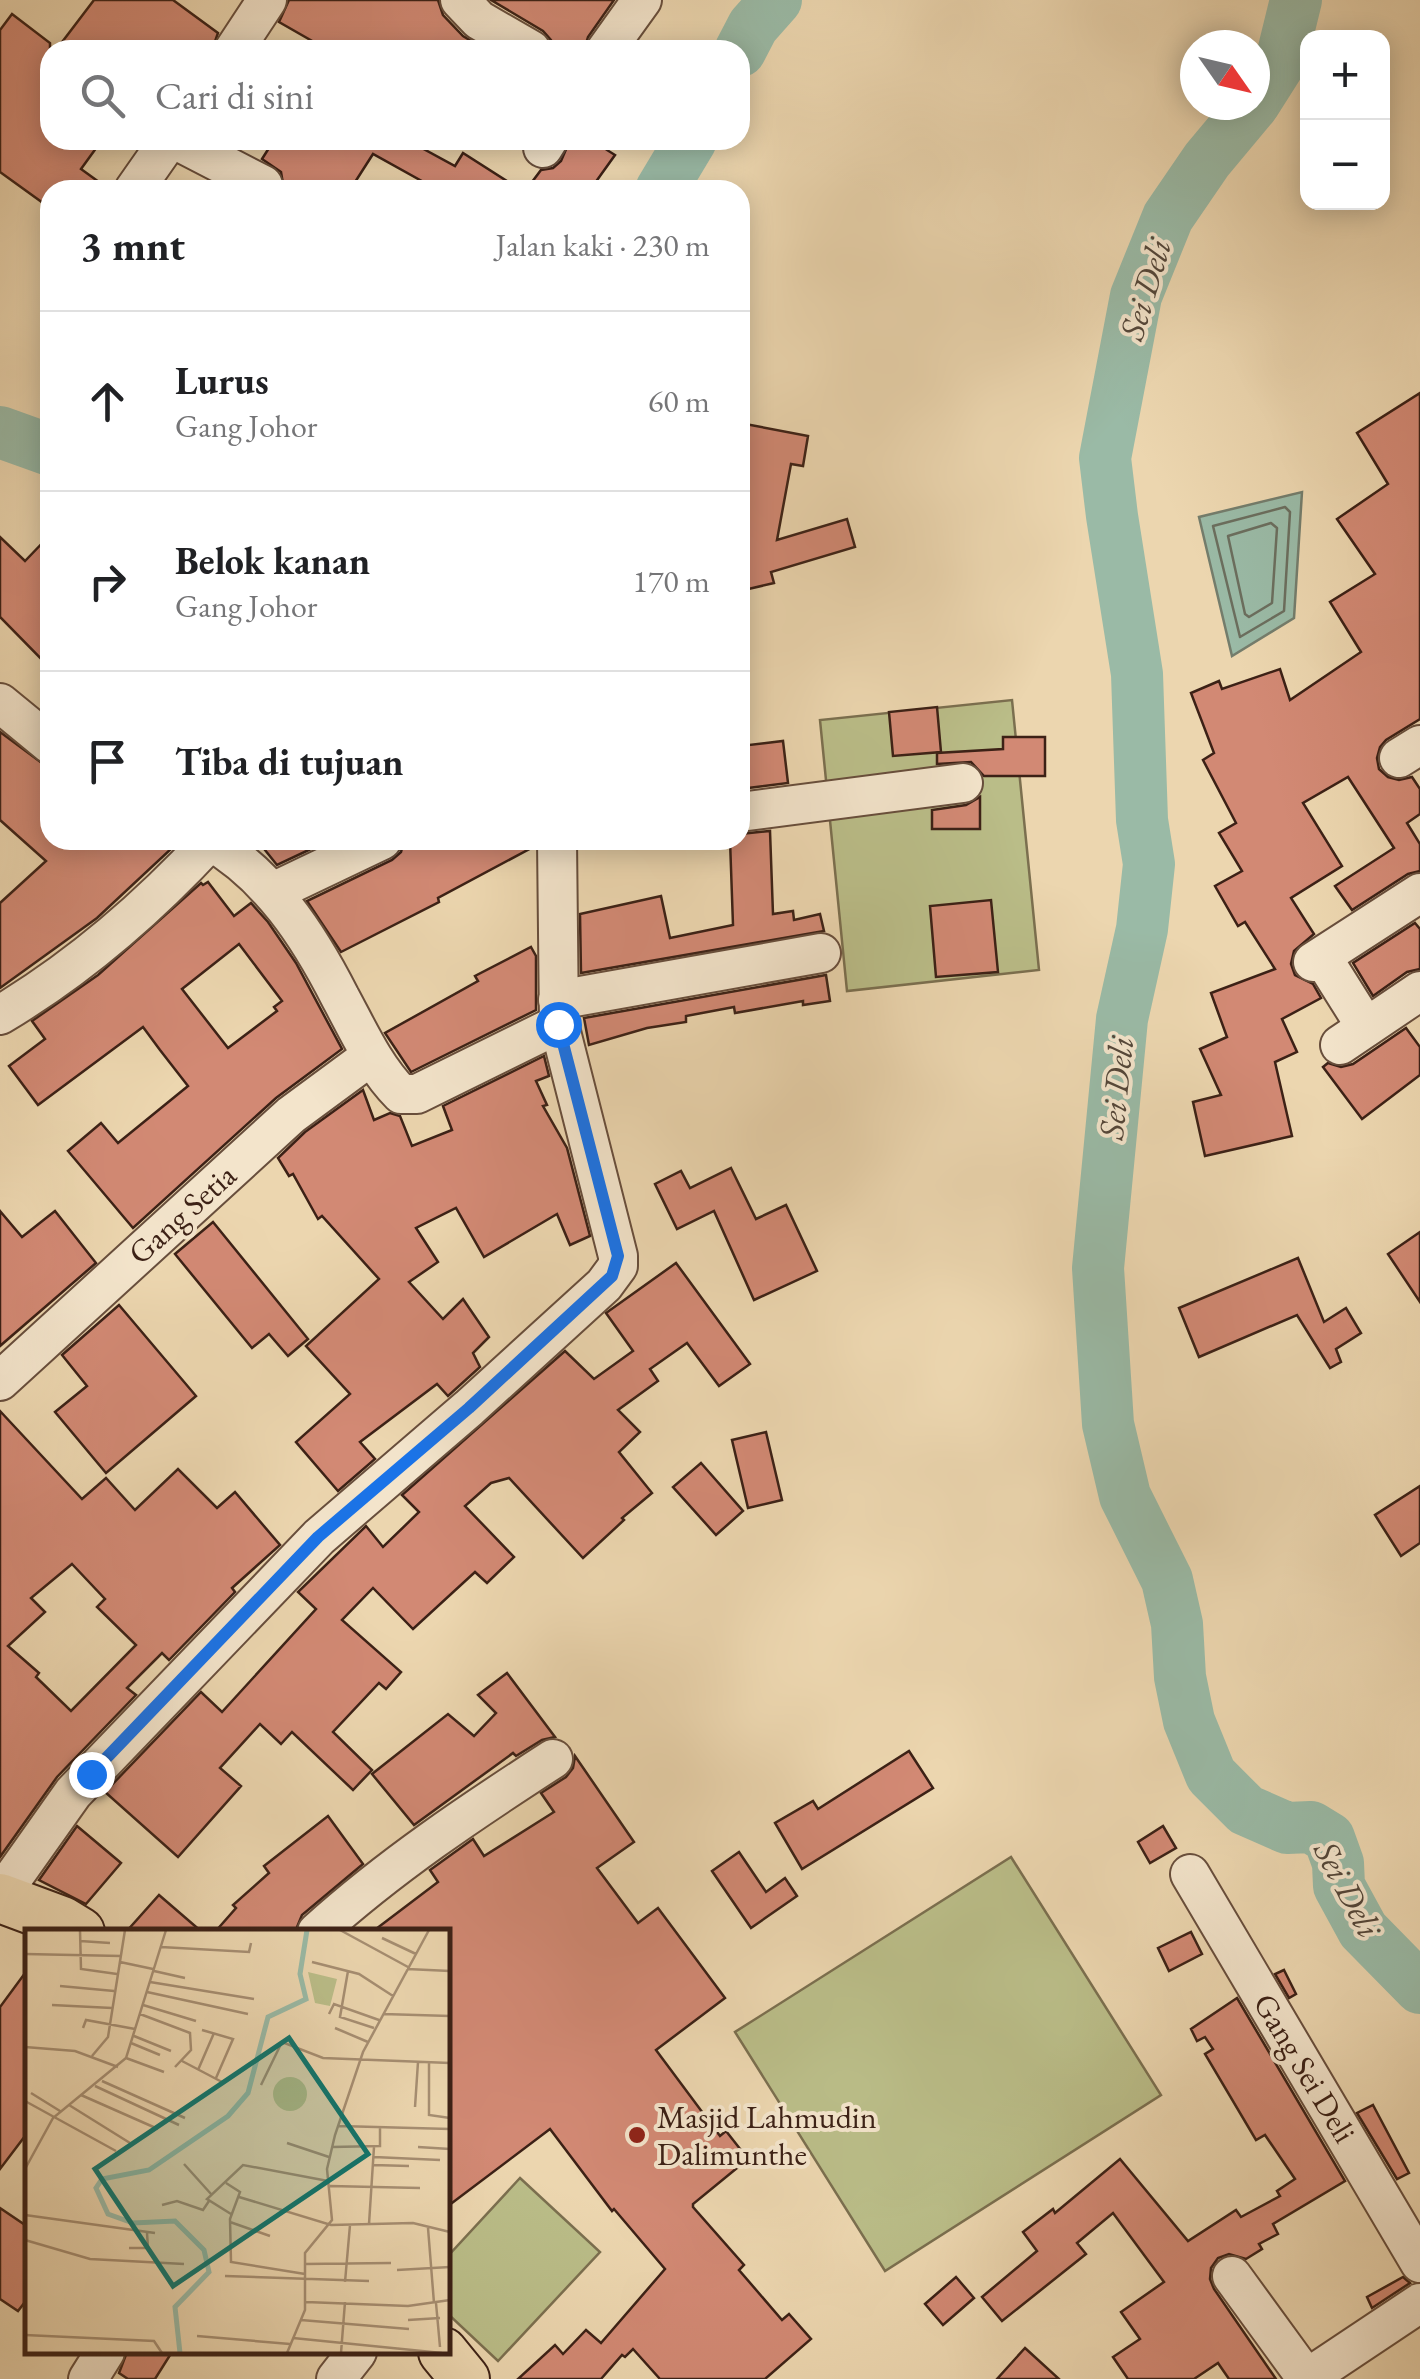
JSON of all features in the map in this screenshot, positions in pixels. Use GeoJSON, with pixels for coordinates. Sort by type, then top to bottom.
{"type":"FeatureCollection","features":[{"type":"Feature","properties":{"kind":"main road"},"geometry":{"type":"LineString","coordinates":[[0,1897],[75,1929]]}},
{"type":"Feature","properties":{"kind":"main road"},"geometry":{"type":"LineString","coordinates":[[445,2354],[466,2379]]}},
{"type":"Feature","properties":{"kind":"street"},"geometry":{"type":"LineString","coordinates":[[250,40],[267,0]]}},
{"type":"Feature","properties":{"kind":"street"},"geometry":{"type":"LineString","coordinates":[[460,0],[480,20],[514,40]]}},
{"type":"Feature","properties":{"kind":"street"},"geometry":{"type":"LineString","coordinates":[[613,40],[642,0]]}},
{"type":"Feature","properties":{"kind":"street"},"geometry":{"type":"LineString","coordinates":[[142,180],[164,150]]}},
{"type":"Feature","properties":{"kind":"street"},"geometry":{"type":"LineString","coordinates":[[192,150],[252,180]]}},
{"type":"Feature","properties":{"kind":"street"},"geometry":{"type":"LineString","coordinates":[[0,704],[40,736]]}},
{"type":"Feature","properties":{"kind":"street"},"geometry":{"type":"LineString","coordinates":[[750,811],[963,783]]}},
{"type":"Feature","properties":{"kind":"street"},"geometry":{"type":"LineString","coordinates":[[0,1015],[28,998],[162,893],[200,850]]}},
{"type":"Feature","properties":{"kind":"street"},"geometry":{"type":"LineString","coordinates":[[226,850],[274,892],[327,970],[371,1056],[401,1094],[417,1094],[558,1012],[821,953]]}},
{"type":"Feature","properties":{"kind":"street"},"geometry":{"type":"LineString","coordinates":[[274,892],[361,850]]}},
{"type":"Feature","properties":{"kind":"street"},"geometry":{"type":"LineString","coordinates":[[0,1897],[73,1793],[318,1537],[469,1408],[612,1276],[618,1256],[558,1012],[557,850]]}},
{"type":"Feature","properties":{"kind":"street"},"geometry":{"type":"LineString","coordinates":[[1417,900],[1317,959],[1353,1036],[1420,991]]}},
{"type":"Feature","properties":{"kind":"street","name":"Gang Setia"},"geometry":{"type":"LineString","coordinates":[[0,1381],[291,1114],[371,1056]]}},
{"type":"Feature","properties":{"kind":"street"},"geometry":{"type":"LineString","coordinates":[[320,1929],[351,1901],[465,1816],[553,1759]]}},
{"type":"Feature","properties":{"kind":"street","name":"Gang Sei Deli"},"geometry":{"type":"LineString","coordinates":[[1190,1874],[1420,2263]]}},
{"type":"Feature","properties":{"kind":"street"},"geometry":{"type":"LineString","coordinates":[[1232,2276],[1306,2379],[1420,2303]]}},
{"type":"Feature","properties":{"kind":"street"},"geometry":{"type":"LineString","coordinates":[[88,2379],[105,2354]]}},
{"type":"Feature","properties":{"kind":"street"},"geometry":{"type":"LineString","coordinates":[[336,2379],[355,2354]]}},
{"type":"Feature","properties":{"kind":"green space"},"geometry":{"type":"Polygon","coordinates":[[[1012,700],[1039,970],[847,991],[820,720],[1012,700]]]}},
{"type":"Feature","properties":{"kind":"green space"},"geometry":{"type":"Polygon","coordinates":[[[1011,1857],[1161,2095],[885,2271],[735,2032],[1011,1857]]]}},
{"type":"Feature","properties":{"kind":"green space"},"geometry":{"type":"Polygon","coordinates":[[[520,2178],[600,2252],[498,2361],[450,2316],[450,2254],[520,2178]]]}},
{"type":"Feature","properties":{"kind":"water"},"geometry":{"type":"Polygon","coordinates":[[[1302,492],[1294,618],[1232,656],[1199,517],[1302,492]]]}},
{"type":"Feature","properties":{"kind":"building"},"geometry":{"type":"Polygon","coordinates":[[[94,0],[173,0],[218,33],[216,40],[64,40],[94,0]]]}},
{"type":"Feature","properties":{"kind":"building"},"geometry":{"type":"Polygon","coordinates":[[[289,0],[438,0],[443,15],[470,40],[310,40],[279,22],[289,0]]]}},
{"type":"Feature","properties":{"kind":"building"},"geometry":{"type":"Polygon","coordinates":[[[491,0],[614,0],[587,40],[551,40],[543,31],[491,0]]]}},
{"type":"Feature","properties":{"kind":"building"},"geometry":{"type":"Polygon","coordinates":[[[12,14],[46,40],[40,40],[40,150],[95,150],[81,169],[96,180],[40,180],[40,201],[0,172],[0,30],[12,14]]]}},
{"type":"Feature","properties":{"kind":"building"},"geometry":{"type":"Polygon","coordinates":[[[268,150],[425,150],[455,166],[463,153],[505,180],[420,180],[373,154],[356,180],[282,180],[281,172],[262,159],[268,150]]]}},
{"type":"Feature","properties":{"kind":"building"},"geometry":{"type":"Polygon","coordinates":[[[566,150],[607,150],[615,155],[597,180],[534,180],[541,170],[553,168],[566,150]]]}},
{"type":"Feature","properties":{"kind":"building"},"geometry":{"type":"Polygon","coordinates":[[[1420,393],[1420,719],[1386,740],[1377,758],[1379,769],[1388,777],[1412,777],[1420,789],[1420,814],[1407,823],[1420,844],[1420,871],[1408,874],[1352,910],[1335,886],[1394,848],[1348,777],[1303,803],[1342,866],[1291,898],[1314,934],[1294,951],[1291,964],[1295,975],[1313,984],[1321,998],[1282,1019],[1297,1052],[1275,1062],[1292,1136],[1205,1156],[1193,1102],[1221,1095],[1200,1049],[1227,1037],[1211,993],[1275,969],[1245,922],[1238,926],[1215,886],[1242,871],[1219,833],[1236,823],[1203,760],[1214,753],[1191,693],[1219,681],[1222,689],[1280,669],[1290,700],[1361,652],[1330,602],[1375,574],[1337,519],[1388,484],[1357,433],[1420,393]]]}},
{"type":"Feature","properties":{"kind":"building"},"geometry":{"type":"Polygon","coordinates":[[[750,425],[808,436],[803,466],[791,464],[777,540],[847,519],[855,547],[771,572],[774,583],[750,589],[750,425]]]}},
{"type":"Feature","properties":{"kind":"building"},"geometry":{"type":"Polygon","coordinates":[[[0,537],[25,561],[40,545],[40,658],[0,617],[0,537]]]}},
{"type":"Feature","properties":{"kind":"building"},"geometry":{"type":"Polygon","coordinates":[[[937,707],[941,752],[893,756],[889,712],[937,707]]]}},
{"type":"Feature","properties":{"kind":"building"},"geometry":{"type":"Polygon","coordinates":[[[0,732],[40,762],[40,850],[170,850],[97,918],[0,988],[0,903],[46,861],[0,820],[0,732]]]}},
{"type":"Feature","properties":{"kind":"building"},"geometry":{"type":"Polygon","coordinates":[[[1003,737],[1045,737],[1045,776],[984,776],[971,762],[937,764],[937,753],[1003,749],[1003,737]]]}},
{"type":"Feature","properties":{"kind":"building"},"geometry":{"type":"Polygon","coordinates":[[[783,741],[788,783],[750,788],[750,745],[783,741]]]}},
{"type":"Feature","properties":{"kind":"building"},"geometry":{"type":"Polygon","coordinates":[[[980,797],[980,829],[932,829],[932,810],[966,805],[980,797]]]}},
{"type":"Feature","properties":{"kind":"building"},"geometry":{"type":"Polygon","coordinates":[[[770,831],[773,914],[793,911],[794,920],[820,914],[824,931],[581,973],[580,914],[661,896],[670,938],[733,925],[730,850],[750,850],[750,833],[770,831]]]}},
{"type":"Feature","properties":{"kind":"building"},"geometry":{"type":"Polygon","coordinates":[[[265,850],[309,850],[277,865],[265,850]]]}},
{"type":"Feature","properties":{"kind":"building"},"geometry":{"type":"Polygon","coordinates":[[[528,850],[438,898],[439,902],[341,952],[307,901],[401,852],[528,850]]]}},
{"type":"Feature","properties":{"kind":"building"},"geometry":{"type":"Polygon","coordinates":[[[208,882],[234,916],[251,903],[268,922],[296,963],[342,1049],[276,1098],[133,1228],[68,1151],[101,1123],[118,1143],[188,1086],[143,1027],[38,1105],[9,1066],[45,1039],[32,1021],[98,975],[208,882]],[[239,944],[182,989],[228,1048],[277,1011],[274,1007],[282,1001],[239,944]]]}},
{"type":"Feature","properties":{"kind":"building"},"geometry":{"type":"Polygon","coordinates":[[[991,900],[998,972],[936,977],[930,906],[991,900]]]}},
{"type":"Feature","properties":{"kind":"building"},"geometry":{"type":"Polygon","coordinates":[[[1415,923],[1420,929],[1420,969],[1407,972],[1373,996],[1353,963],[1415,923]]]}},
{"type":"Feature","properties":{"kind":"building"},"geometry":{"type":"Polygon","coordinates":[[[531,947],[536,956],[536,1010],[411,1072],[385,1033],[478,981],[475,976],[531,947]]]}},
{"type":"Feature","properties":{"kind":"building"},"geometry":{"type":"Polygon","coordinates":[[[826,975],[830,1001],[803,1005],[803,1001],[735,1013],[734,1007],[686,1016],[686,1022],[647,1028],[589,1045],[584,1018],[826,975]]]}},
{"type":"Feature","properties":{"kind":"building"},"geometry":{"type":"Polygon","coordinates":[[[1406,1028],[1420,1047],[1420,1075],[1362,1119],[1323,1067],[1328,1063],[1341,1067],[1353,1064],[1406,1028]]]}},
{"type":"Feature","properties":{"kind":"building"},"geometry":{"type":"Polygon","coordinates":[[[544,1056],[549,1076],[536,1081],[547,1105],[543,1106],[567,1148],[590,1236],[570,1245],[557,1214],[484,1257],[456,1208],[416,1228],[438,1262],[409,1282],[443,1319],[463,1299],[489,1337],[473,1353],[480,1367],[448,1396],[437,1384],[360,1442],[375,1459],[338,1491],[296,1442],[350,1394],[306,1346],[379,1279],[322,1216],[318,1219],[293,1174],[289,1176],[278,1158],[305,1132],[363,1090],[374,1120],[390,1113],[400,1116],[412,1146],[452,1130],[443,1106],[544,1056]]]}},
{"type":"Feature","properties":{"kind":"building"},"geometry":{"type":"Polygon","coordinates":[[[731,1168],[756,1219],[786,1205],[817,1271],[754,1300],[714,1211],[677,1229],[655,1184],[681,1171],[690,1188],[731,1168]]]}},
{"type":"Feature","properties":{"kind":"building"},"geometry":{"type":"Polygon","coordinates":[[[0,1211],[22,1237],[55,1211],[96,1263],[0,1346],[0,1211]]]}},
{"type":"Feature","properties":{"kind":"building"},"geometry":{"type":"Polygon","coordinates":[[[213,1222],[308,1339],[288,1356],[269,1334],[252,1348],[175,1254],[213,1222]]]}},
{"type":"Feature","properties":{"kind":"building"},"geometry":{"type":"Polygon","coordinates":[[[1420,1232],[1420,1302],[1388,1254],[1420,1232]]]}},
{"type":"Feature","properties":{"kind":"building"},"geometry":{"type":"Polygon","coordinates":[[[1298,1258],[1324,1322],[1346,1308],[1361,1333],[1336,1349],[1341,1362],[1330,1368],[1297,1315],[1199,1357],[1179,1308],[1298,1258]]]}},
{"type":"Feature","properties":{"kind":"building"},"geometry":{"type":"Polygon","coordinates":[[[676,1263],[750,1364],[719,1386],[687,1343],[650,1369],[658,1381],[618,1410],[640,1432],[619,1452],[652,1493],[583,1558],[509,1478],[491,1483],[465,1506],[514,1557],[487,1583],[475,1572],[413,1629],[373,1588],[342,1620],[401,1672],[386,1689],[379,1683],[333,1732],[372,1770],[353,1790],[292,1732],[281,1744],[260,1724],[220,1768],[241,1786],[178,1857],[105,1792],[201,1692],[222,1712],[316,1609],[298,1592],[366,1526],[383,1547],[419,1512],[402,1495],[565,1351],[594,1379],[633,1351],[606,1313],[676,1263]]]}},
{"type":"Feature","properties":{"kind":"building"},"geometry":{"type":"Polygon","coordinates":[[[119,1305],[196,1396],[106,1473],[55,1412],[87,1386],[62,1355],[119,1305]]]}},
{"type":"Feature","properties":{"kind":"building"},"geometry":{"type":"Polygon","coordinates":[[[0,1411],[82,1499],[106,1478],[135,1510],[178,1469],[217,1508],[235,1492],[280,1545],[232,1588],[235,1592],[169,1660],[162,1653],[127,1688],[136,1695],[57,1777],[0,1857],[0,1411]],[[72,1564],[31,1598],[45,1612],[8,1646],[39,1673],[36,1677],[71,1711],[136,1645],[97,1607],[105,1599],[72,1564]]]}},
{"type":"Feature","properties":{"kind":"building"},"geometry":{"type":"Polygon","coordinates":[[[766,1432],[782,1500],[748,1508],[732,1440],[766,1432]]]}},
{"type":"Feature","properties":{"kind":"building"},"geometry":{"type":"Polygon","coordinates":[[[701,1463],[743,1511],[716,1535],[673,1487],[701,1463]]]}},
{"type":"Feature","properties":{"kind":"building"},"geometry":{"type":"Polygon","coordinates":[[[1420,1486],[1420,1543],[1401,1556],[1375,1515],[1420,1486]]]}},
{"type":"Feature","properties":{"kind":"building"},"geometry":{"type":"Polygon","coordinates":[[[507,1673],[555,1737],[516,1756],[513,1753],[414,1825],[372,1774],[448,1714],[474,1736],[496,1713],[478,1695],[507,1673]]]}},
{"type":"Feature","properties":{"kind":"building"},"geometry":{"type":"Polygon","coordinates":[[[909,1751],[933,1788],[802,1869],[775,1823],[813,1801],[818,1809],[909,1751]]]}},
{"type":"Feature","properties":{"kind":"building"},"geometry":{"type":"Polygon","coordinates":[[[575,1756],[634,1842],[597,1868],[638,1923],[658,1908],[725,1998],[656,2050],[720,2136],[726,2131],[748,2159],[693,2207],[744,2265],[739,2270],[782,2320],[789,2314],[811,2339],[765,2379],[660,2379],[633,2349],[625,2357],[622,2355],[601,2379],[518,2379],[555,2345],[563,2354],[586,2330],[601,2343],[665,2269],[612,2211],[550,2129],[450,2204],[450,1929],[376,1929],[438,1882],[430,1870],[473,1839],[484,1856],[554,1812],[541,1793],[573,1768],[575,1756]]]}},
{"type":"Feature","properties":{"kind":"building"},"geometry":{"type":"Polygon","coordinates":[[[328,1816],[363,1864],[302,1915],[296,1929],[218,1929],[236,1908],[233,1905],[269,1873],[264,1866],[328,1816]]]}},
{"type":"Feature","properties":{"kind":"building"},"geometry":{"type":"Polygon","coordinates":[[[77,1826],[121,1863],[86,1904],[39,1880],[77,1826]]]}},
{"type":"Feature","properties":{"kind":"building"},"geometry":{"type":"Polygon","coordinates":[[[1163,1826],[1176,1848],[1150,1863],[1138,1842],[1163,1826]]]}},
{"type":"Feature","properties":{"kind":"building"},"geometry":{"type":"Polygon","coordinates":[[[739,1852],[766,1892],[785,1878],[797,1896],[751,1928],[712,1871],[739,1852]]]}},
{"type":"Feature","properties":{"kind":"building"},"geometry":{"type":"Polygon","coordinates":[[[159,1895],[199,1929],[129,1929],[159,1895]]]}},
{"type":"Feature","properties":{"kind":"building"},"geometry":{"type":"Polygon","coordinates":[[[1191,1932],[1202,1954],[1169,1971],[1158,1948],[1191,1932]]]}},
{"type":"Feature","properties":{"kind":"building"},"geometry":{"type":"Polygon","coordinates":[[[1284,1970],[1296,1994],[1289,1998],[1275,1974],[1284,1970]]]}},
{"type":"Feature","properties":{"kind":"building"},"geometry":{"type":"Polygon","coordinates":[[[25,1973],[25,2136],[0,2169],[0,2007],[25,1973]]]}},
{"type":"Feature","properties":{"kind":"building"},"geometry":{"type":"Polygon","coordinates":[[[1237,1998],[1345,2181],[1273,2224],[1278,2234],[1259,2244],[1262,2249],[1246,2259],[1229,2254],[1218,2258],[1211,2268],[1214,2289],[1276,2379],[1229,2379],[1218,2363],[1194,2379],[1128,2379],[1113,2357],[1140,2339],[1121,2312],[1164,2282],[1113,2213],[1077,2243],[1086,2254],[1002,2321],[982,2297],[1037,2251],[1023,2232],[1053,2209],[1055,2213],[1120,2159],[1188,2241],[1236,2210],[1241,2217],[1280,2196],[1277,2191],[1295,2179],[1265,2135],[1256,2140],[1205,2054],[1213,2049],[1205,2037],[1197,2041],[1191,2029],[1237,1998]]]}},
{"type":"Feature","properties":{"kind":"building"},"geometry":{"type":"Polygon","coordinates":[[[1373,2105],[1409,2173],[1397,2179],[1357,2113],[1373,2105]]]}},
{"type":"Feature","properties":{"kind":"building"},"geometry":{"type":"Polygon","coordinates":[[[0,2208],[25,2225],[25,2302],[18,2311],[0,2299],[0,2208]]]}},
{"type":"Feature","properties":{"kind":"building"},"geometry":{"type":"Polygon","coordinates":[[[956,2277],[974,2298],[943,2325],[925,2304],[956,2277]]]}},
{"type":"Feature","properties":{"kind":"building"},"geometry":{"type":"Polygon","coordinates":[[[1403,2277],[1410,2283],[1372,2308],[1367,2297],[1403,2277]]]}},
{"type":"Feature","properties":{"kind":"building"},"geometry":{"type":"Polygon","coordinates":[[[1025,2348],[1059,2379],[997,2379],[1025,2348]]]}},
{"type":"Feature","properties":{"kind":"building"},"geometry":{"type":"Polygon","coordinates":[[[126,2354],[171,2354],[155,2379],[128,2379],[119,2373],[126,2354]]]}},
{"type":"Feature","properties":{"kind":"waterway","name":"Sei Deli"},"geometry":{"type":"LineString","coordinates":[[746,40],[776,0]]}},
{"type":"Feature","properties":{"kind":"waterway","name":"Sei Deli"},"geometry":{"type":"LineString","coordinates":[[1270,78],[1281,61],[1296,0]]}},
{"type":"Feature","properties":{"kind":"waterway","name":"Sei Deli"},"geometry":{"type":"LineString","coordinates":[[1240,120],[1168,217],[1136,296],[1105,458],[1137,674],[1142,820],[1149,864],[1142,929],[1122,1019],[1098,1268],[1108,1424],[1125,1496],[1167,1580],[1177,1624],[1180,1677],[1189,1721],[1211,1775],[1246,1810],[1287,1828],[1311,1827],[1329,1838],[1338,1863],[1339,1886],[1363,1930],[1420,1988]]}},
{"type":"Feature","properties":{"kind":"waterway","name":"Sei Deli"},"geometry":{"type":"LineString","coordinates":[[667,180],[685,150]]}},
{"type":"Feature","properties":{"kind":"waterway","name":"Sei Deli"},"geometry":{"type":"LineString","coordinates":[[0,432],[40,446]]}},
{"type":"Feature","properties":{"kind":"place","name":"Masjid Lahmudin Dalimunthe"},"geometry":{"type":"Point","coordinates":[637,2135]}},
{"type":"Feature","properties":{"kind":"route"},"geometry":{"type":"LineString","coordinates":[[91,1774],[318,1537],[469,1408],[612,1276],[618,1256],[558,1024]]}}]}
